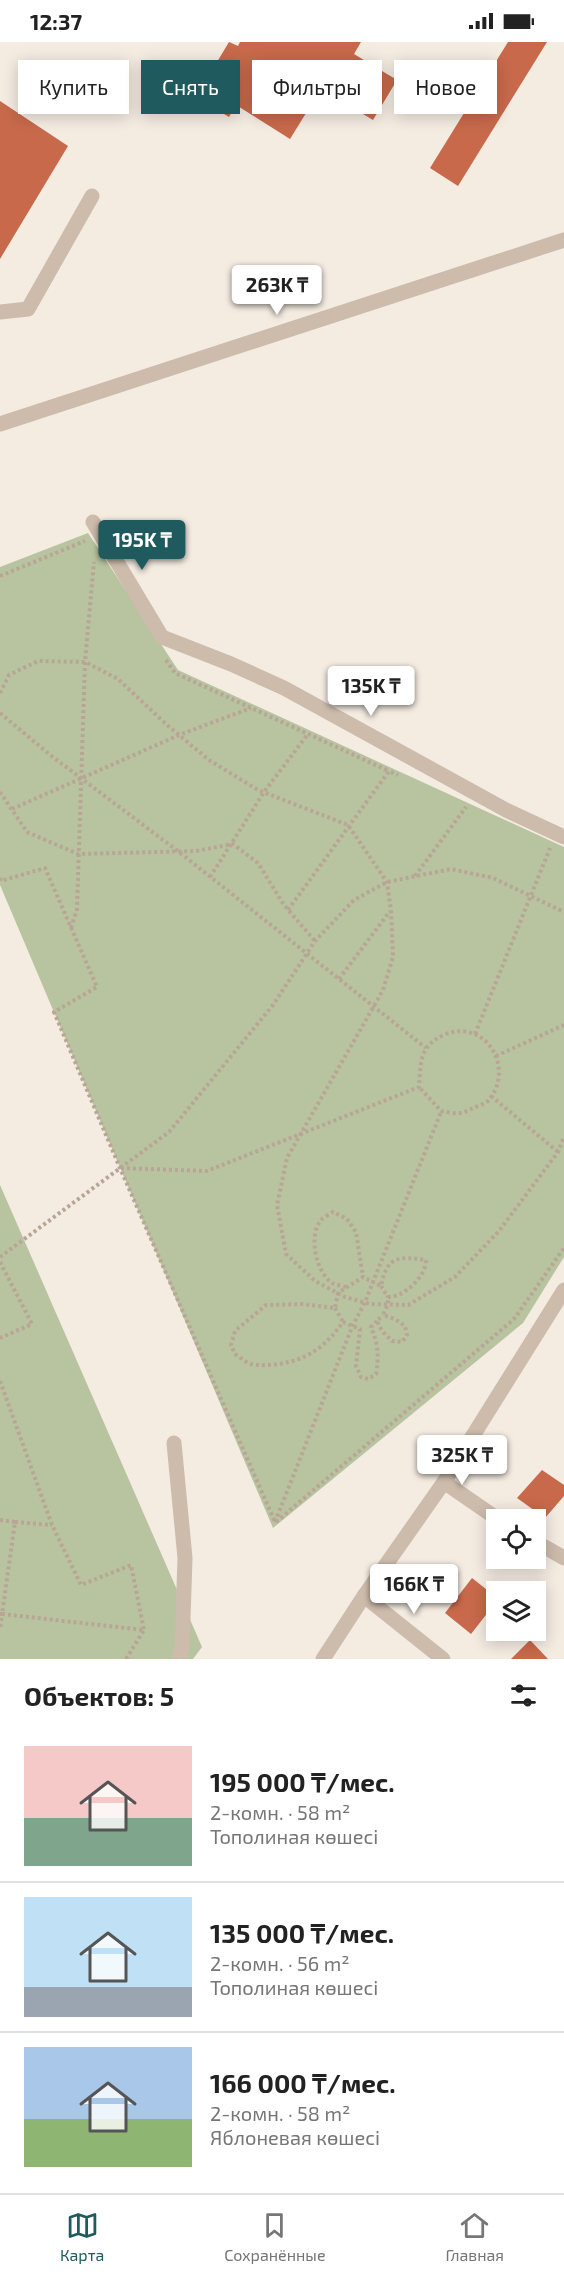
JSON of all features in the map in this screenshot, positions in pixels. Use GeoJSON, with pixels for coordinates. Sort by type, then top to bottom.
{"type":"FeatureCollection","features":[{"type":"Feature","properties":{"kind":"street"},"geometry":{"type":"LineString","coordinates":[[0,312],[28,309],[92,196]]}},
{"type":"Feature","properties":{"kind":"street"},"geometry":{"type":"LineString","coordinates":[[0,424],[564,240]]}},
{"type":"Feature","properties":{"kind":"street"},"geometry":{"type":"LineString","coordinates":[[93,522],[162,637],[284,688],[506,810],[564,837]]}},
{"type":"Feature","properties":{"kind":"street"},"geometry":{"type":"LineString","coordinates":[[323,1659],[444,1482],[564,1290]]}},
{"type":"Feature","properties":{"kind":"street"},"geometry":{"type":"LineString","coordinates":[[174,1443],[185,1558],[182,1648],[179,1659]]}},
{"type":"Feature","properties":{"kind":"street"},"geometry":{"type":"LineString","coordinates":[[444,1482],[486,1511]]}},
{"type":"Feature","properties":{"kind":"street"},"geometry":{"type":"LineString","coordinates":[[546,1548],[564,1558]]}},
{"type":"Feature","properties":{"kind":"street"},"geometry":{"type":"LineString","coordinates":[[364,1596],[443,1659]]}},
{"type":"Feature","properties":{"kind":"path"},"geometry":{"type":"LineString","coordinates":[[71,928],[77,909],[85,662],[95,553]]}},
{"type":"Feature","properties":{"kind":"path"},"geometry":{"type":"LineString","coordinates":[[0,693],[9,675],[38,661],[85,662],[118,679],[209,760],[258,790],[348,825],[387,882],[393,957],[383,990],[287,1158],[276,1205],[286,1254],[315,1281],[338,1293],[365,1302],[408,1305],[455,1277],[499,1231],[564,1144]]}},
{"type":"Feature","properties":{"kind":"path"},"geometry":{"type":"LineString","coordinates":[[12,809],[179,735],[251,708]]}},
{"type":"Feature","properties":{"kind":"path"},"geometry":{"type":"LineString","coordinates":[[0,713],[375,1005],[426,1048]]}},
{"type":"Feature","properties":{"kind":"path"},"geometry":{"type":"LineString","coordinates":[[210,877],[264,792],[308,734]]}},
{"type":"Feature","properties":{"kind":"path"},"geometry":{"type":"LineString","coordinates":[[288,910],[389,771],[399,775]]}},
{"type":"Feature","properties":{"kind":"path"},"geometry":{"type":"LineString","coordinates":[[0,792],[27,832],[78,854],[196,851],[233,844],[258,863],[288,910],[315,941]]}},
{"type":"Feature","properties":{"kind":"path"},"geometry":{"type":"LineString","coordinates":[[415,876],[467,806],[457,802]]}},
{"type":"Feature","properties":{"kind":"path"},"geometry":{"type":"LineString","coordinates":[[476,1034],[551,846]]}},
{"type":"Feature","properties":{"kind":"path"},"geometry":{"type":"LineString","coordinates":[[0,878],[1,881],[45,868],[97,987],[54,1012],[275,1522]]}},
{"type":"Feature","properties":{"kind":"path"},"geometry":{"type":"LineString","coordinates":[[0,1257],[169,1132],[273,1005],[315,941],[354,900],[387,882],[451,869],[493,878],[564,912]]}},
{"type":"Feature","properties":{"kind":"path"},"geometry":{"type":"LineString","coordinates":[[339,979],[391,911]]}},
{"type":"Feature","properties":{"kind":"path"},"geometry":{"type":"LineString","coordinates":[[496,1056],[564,1025]]}},
{"type":"Feature","properties":{"kind":"path"},"geometry":{"type":"LineString","coordinates":[[456,1031],[476,1034],[491,1046],[498,1061],[498,1083],[488,1102],[461,1113],[441,1112],[419,1087],[422,1052],[426,1048],[436,1038],[456,1031]]}},
{"type":"Feature","properties":{"kind":"path"},"geometry":{"type":"LineString","coordinates":[[120,1168],[207,1171],[419,1087]]}},
{"type":"Feature","properties":{"kind":"path"},"geometry":{"type":"LineString","coordinates":[[491,1096],[558,1152]]}},
{"type":"Feature","properties":{"kind":"path"},"geometry":{"type":"LineString","coordinates":[[275,1522],[352,1327],[374,1281],[441,1112]]}},
{"type":"Feature","properties":{"kind":"path"},"geometry":{"type":"LineString","coordinates":[[558,1152],[564,1137]]}},
{"type":"Feature","properties":{"kind":"path"},"geometry":{"type":"LineString","coordinates":[[346,1287],[332,1283],[322,1272],[316,1256],[315,1234],[321,1220],[333,1212],[347,1219],[356,1232],[363,1277]]}},
{"type":"Feature","properties":{"kind":"path"},"geometry":{"type":"LineString","coordinates":[[275,1522],[514,1319],[564,1248]]}},
{"type":"Feature","properties":{"kind":"path"},"geometry":{"type":"LineString","coordinates":[[381,1286],[385,1270],[394,1260],[406,1257],[426,1260],[426,1268],[414,1284],[395,1297],[388,1297]]}},
{"type":"Feature","properties":{"kind":"path"},"geometry":{"type":"LineString","coordinates":[[0,1262],[32,1324],[0,1338]]}},
{"type":"Feature","properties":{"kind":"path"},"geometry":{"type":"LineString","coordinates":[[363,1277],[381,1286],[388,1297],[388,1304],[383,1315],[371,1327],[360,1329],[344,1322],[335,1308],[338,1293],[363,1277]]}},
{"type":"Feature","properties":{"kind":"path"},"geometry":{"type":"LineString","coordinates":[[335,1308],[302,1304],[266,1305],[236,1331],[231,1345],[234,1354],[251,1364],[269,1365],[298,1361],[318,1348],[344,1322]]}},
{"type":"Feature","properties":{"kind":"path"},"geometry":{"type":"LineString","coordinates":[[377,1321],[382,1331],[392,1341],[402,1342],[407,1335],[405,1326],[395,1318],[383,1315]]}},
{"type":"Feature","properties":{"kind":"path"},"geometry":{"type":"LineString","coordinates":[[360,1329],[356,1366],[361,1377],[368,1380],[376,1374],[379,1359],[377,1341],[371,1327]]}},
{"type":"Feature","properties":{"kind":"path"},"geometry":{"type":"LineString","coordinates":[[0,1382],[52,1525],[81,1585],[131,1565],[144,1630],[126,1659]]}},
{"type":"Feature","properties":{"kind":"path"},"geometry":{"type":"LineString","coordinates":[[0,1520],[52,1525]]}},
{"type":"Feature","properties":{"kind":"path"},"geometry":{"type":"LineString","coordinates":[[0,1629],[15,1522]]}},
{"type":"Feature","properties":{"kind":"path"},"geometry":{"type":"LineString","coordinates":[[1,1614],[144,1630]]}},
{"type":"Feature","properties":{"kind":"green space"},"geometry":{"type":"Polygon","coordinates":[[[88,533],[178,670],[564,847],[564,1257],[523,1323],[273,1528],[0,885],[0,567],[88,533]]]}},
{"type":"Feature","properties":{"kind":"green space"},"geometry":{"type":"Polygon","coordinates":[[[0,1185],[202,1647],[193,1659],[0,1659],[0,1185]]]}},
{"type":"Feature","properties":{"kind":"building"},"geometry":{"type":"Polygon","coordinates":[[[229,42],[238,46],[240,42],[361,42],[354,54],[364,60],[252,60],[252,114],[306,114],[290,139],[240,108],[240,60],[218,60],[229,42]]]}},
{"type":"Feature","properties":{"kind":"building"},"geometry":{"type":"Polygon","coordinates":[[[508,42],[547,42],[458,186],[430,168],[463,114],[497,114],[497,60],[508,42]]]}},
{"type":"Feature","properties":{"kind":"building"},"geometry":{"type":"Polygon","coordinates":[[[382,71],[394,78],[394,85],[382,105],[382,71]]]}},
{"type":"Feature","properties":{"kind":"building"},"geometry":{"type":"Polygon","coordinates":[[[0,101],[68,146],[0,259],[0,101]]]}},
{"type":"Feature","properties":{"kind":"building"},"geometry":{"type":"Polygon","coordinates":[[[363,114],[377,114],[373,120],[363,114]]]}},
{"type":"Feature","properties":{"kind":"building"},"geometry":{"type":"Polygon","coordinates":[[[542,1470],[564,1485],[564,1496],[546,1517],[546,1509],[532,1509],[517,1498],[542,1470]]]}},
{"type":"Feature","properties":{"kind":"building"},"geometry":{"type":"Polygon","coordinates":[[[472,1578],[486,1589],[486,1615],[471,1634],[445,1613],[472,1578]]]}},
{"type":"Feature","properties":{"kind":"building"},"geometry":{"type":"Polygon","coordinates":[[[531,1641],[548,1659],[511,1659],[531,1641]]]}}]}
